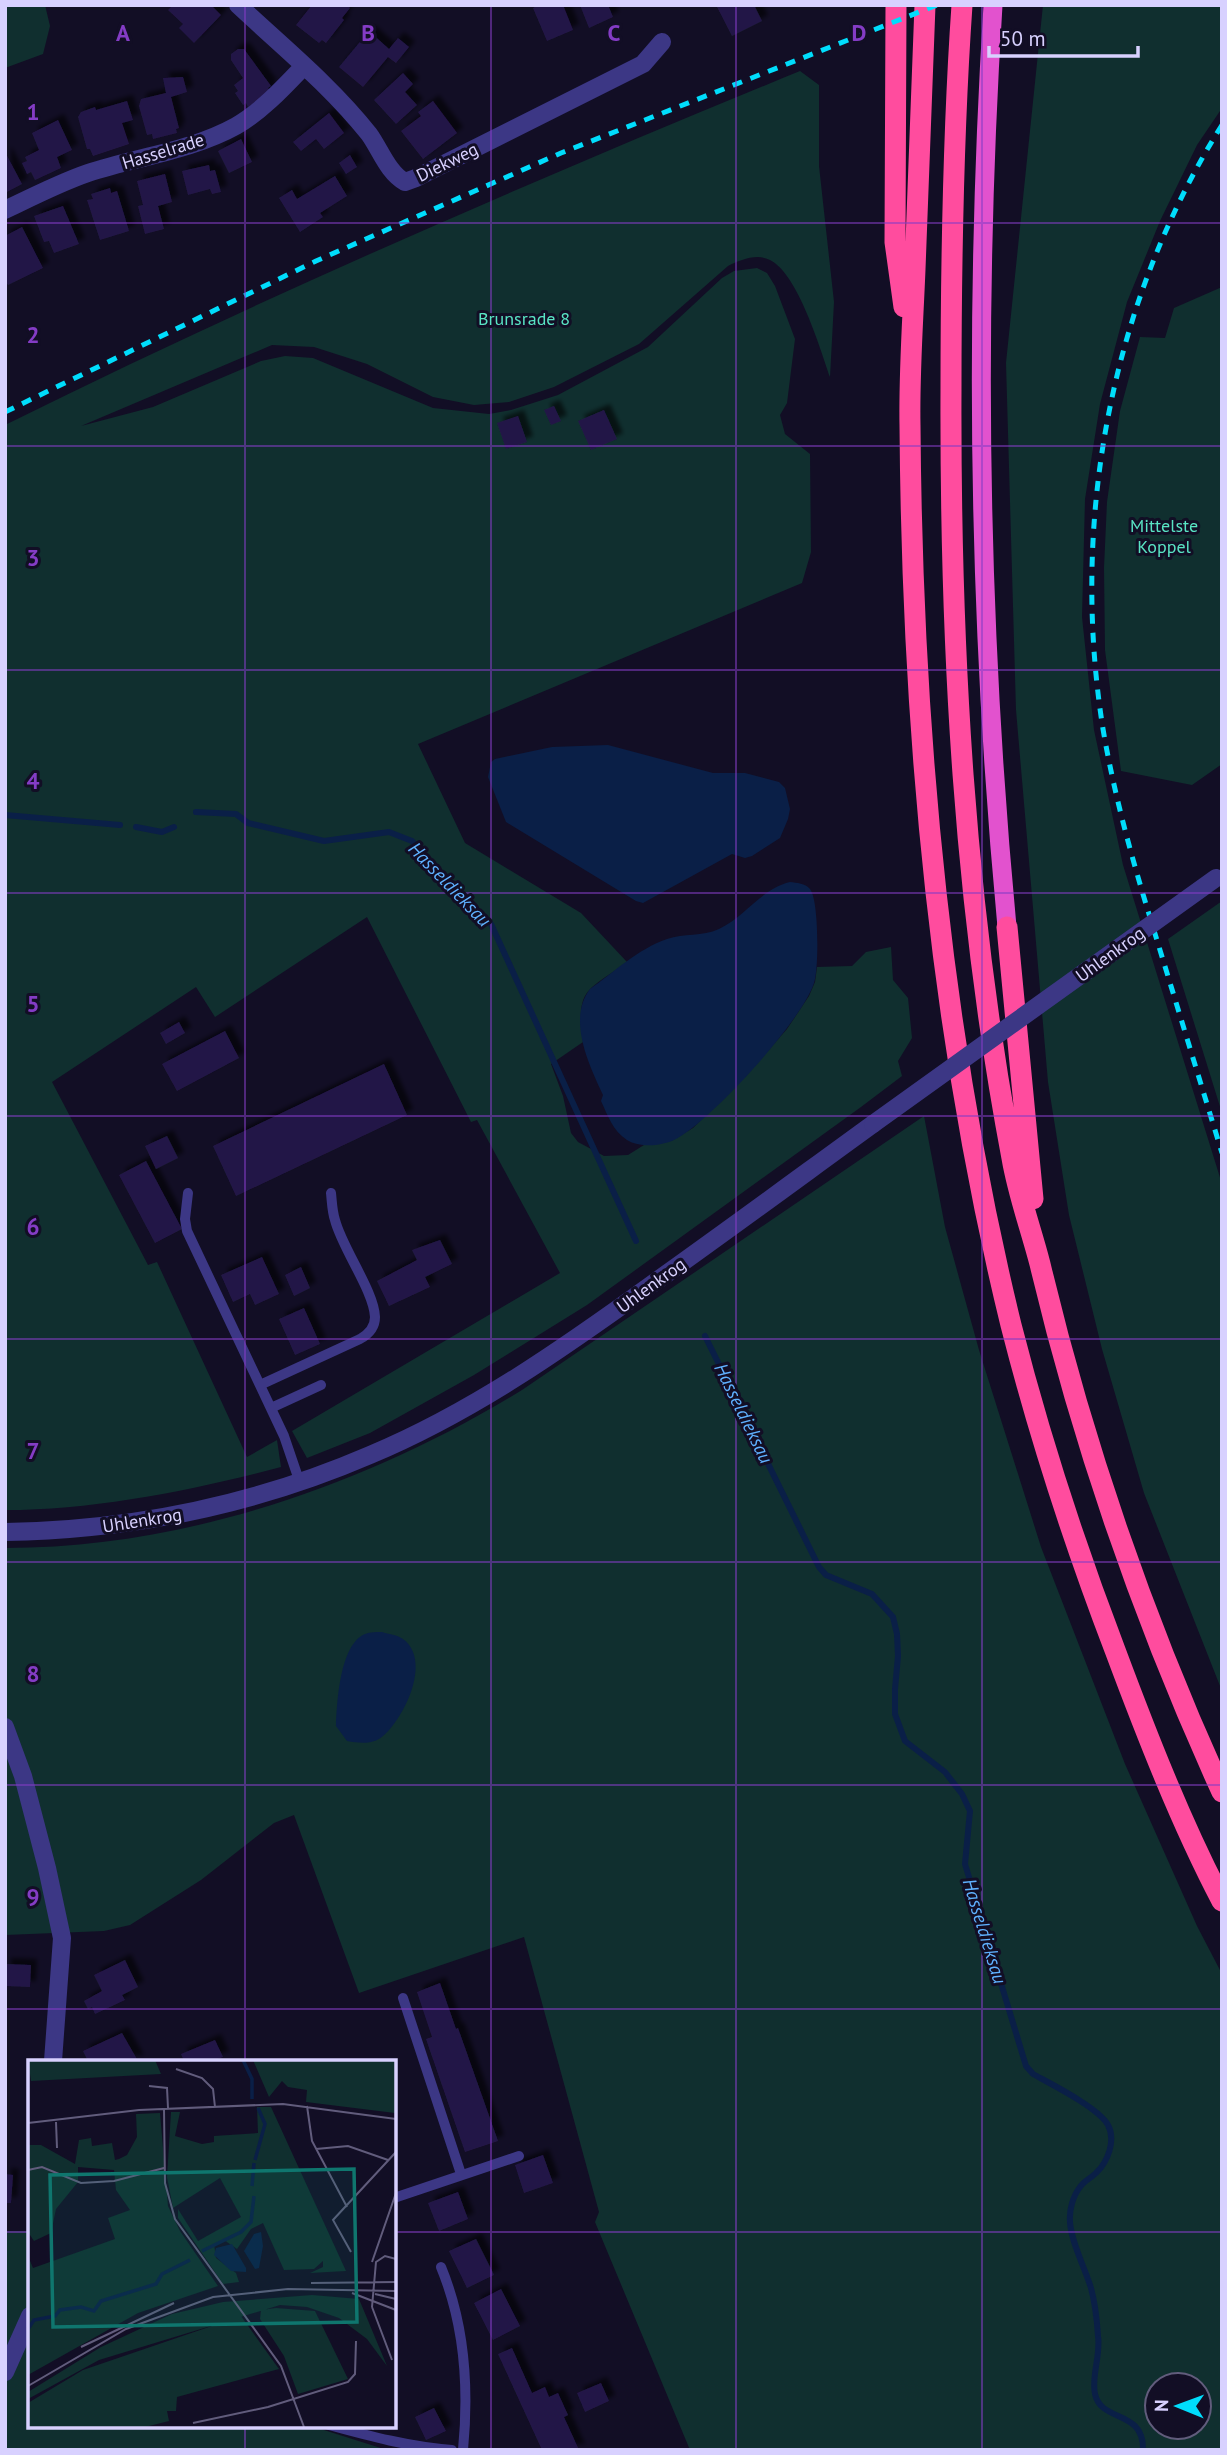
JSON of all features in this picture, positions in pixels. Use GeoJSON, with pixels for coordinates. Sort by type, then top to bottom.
{"type":"FeatureCollection","features":[{"type":"Feature","properties":{"kind":"highway"},"geometry":{"type":"LineString","coordinates":[[896,5],[895,242],[911,364]]}},
{"type":"Feature","properties":{"kind":"highway"},"geometry":{"type":"LineString","coordinates":[[925,5],[911,364],[912,527],[922,745],[946,976],[972,1138],[1011,1323],[1046,1453],[1085,1572],[1142,1724],[1222,1901]]}},
{"type":"Feature","properties":{"kind":"highway"},"geometry":{"type":"LineString","coordinates":[[962,5],[951,264],[951,466],[958,690],[969,845],[986,996],[1012,1162],[1087,1439],[1185,1712],[1222,1793]]}},
{"type":"Feature","properties":{"kind":"highway"},"geometry":{"type":"LineString","coordinates":[[993,5],[981,269],[983,557],[999,844],[1039,1260]]}},
{"type":"Feature","properties":{"kind":"highway"},"geometry":{"type":"LineString","coordinates":[[989,62],[1001,5]]}},
{"type":"Feature","properties":{"kind":"street","name":"Diekweg"},"geometry":{"type":"LineString","coordinates":[[238,5],[340,100],[371,136],[394,173],[405,182],[643,64],[662,42]]}},
{"type":"Feature","properties":{"kind":"street","name":"Hasselrade"},"geometry":{"type":"LineString","coordinates":[[5,210],[88,173],[202,140],[236,125],[274,96],[304,66]]}},
{"type":"Feature","properties":{"kind":"street","name":"Uhlenkrog"},"geometry":{"type":"LineString","coordinates":[[5,1532],[82,1529],[178,1515],[229,1504],[300,1483],[370,1455],[464,1409],[605,1318],[1219,876]]}},
{"type":"Feature","properties":{"kind":"street"},"geometry":{"type":"LineString","coordinates":[[5,1727],[26,1789],[62,1938],[53,2060]]}},
{"type":"Feature","properties":{"kind":"street"},"geometry":{"type":"LineString","coordinates":[[5,2372],[28,2320]]}},
{"type":"Feature","properties":{"kind":"lane"},"geometry":{"type":"LineString","coordinates":[[188,1192],[185,1219],[187,1231],[284,1436],[300,1483]]}},
{"type":"Feature","properties":{"kind":"lane"},"geometry":{"type":"LineString","coordinates":[[260,1385],[360,1339],[373,1327],[375,1321],[372,1303],[335,1221],[331,1193]]}},
{"type":"Feature","properties":{"kind":"lane"},"geometry":{"type":"LineString","coordinates":[[271,1408],[321,1385]]}},
{"type":"Feature","properties":{"kind":"lane"},"geometry":{"type":"LineString","coordinates":[[403,1998],[461,2174]]}},
{"type":"Feature","properties":{"kind":"lane"},"geometry":{"type":"LineString","coordinates":[[396,2197],[519,2156]]}},
{"type":"Feature","properties":{"kind":"lane"},"geometry":{"type":"LineString","coordinates":[[441,2267],[453,2296],[463,2353],[466,2404],[463,2450]]}},
{"type":"Feature","properties":{"kind":"lane"},"geometry":{"type":"LineString","coordinates":[[337,2427],[397,2442],[452,2450]]}},
{"type":"Feature","properties":{"kind":"green space"},"geometry":{"type":"Polygon","coordinates":[[[5,5],[45,5],[50,26],[43,54],[5,68],[5,5]]]}},
{"type":"Feature","properties":{"kind":"green space"},"geometry":{"type":"Polygon","coordinates":[[[1043,5],[1222,5],[1222,108],[1197,145],[1160,221],[1127,302],[1100,404],[1085,499],[1082,617],[1094,730],[1123,865],[1222,1184],[1222,1691],[1144,1493],[1102,1349],[1069,1215],[1048,1082],[1016,710],[1006,363],[1043,5]]]}},
{"type":"Feature","properties":{"kind":"green space","name":"Brunsrade 8"},"geometry":{"type":"Polygon","coordinates":[[[800,71],[819,85],[819,166],[834,302],[830,377],[807,313],[790,280],[770,260],[754,257],[728,266],[639,344],[554,387],[509,402],[474,405],[433,397],[367,364],[314,347],[272,345],[81,426],[153,407],[261,361],[285,356],[313,358],[433,408],[489,414],[511,410],[558,395],[648,347],[722,278],[734,271],[757,268],[767,273],[775,286],[795,339],[787,403],[780,415],[785,434],[810,454],[811,552],[802,583],[418,744],[465,843],[581,913],[627,962],[587,993],[581,1011],[583,1042],[551,1064],[563,1096],[571,1133],[578,1142],[604,1156],[628,1155],[644,1145],[671,1141],[693,1128],[745,1077],[787,1029],[809,996],[817,967],[852,966],[866,952],[891,947],[893,980],[908,998],[912,1038],[898,1061],[902,1076],[587,1305],[474,1375],[370,1433],[307,1458],[292,1431],[560,1273],[477,1120],[471,1122],[367,917],[215,1017],[196,987],[52,1082],[148,1265],[157,1262],[247,1457],[277,1440],[281,1467],[144,1497],[74,1507],[5,1510],[5,425],[300,285],[800,71]]]}},
{"type":"Feature","properties":{"kind":"green space","name":"Mittelste Koppel"},"geometry":{"type":"Polygon","coordinates":[[[1222,287],[1222,764],[1192,785],[1121,771],[1105,650],[1104,568],[1107,502],[1120,411],[1140,337],[1165,338],[1174,308],[1222,287]]]}},
{"type":"Feature","properties":{"kind":"green space"},"geometry":{"type":"Polygon","coordinates":[[[1222,901],[1222,1113],[1168,939],[1222,901]]]}},
{"type":"Feature","properties":{"kind":"green space"},"geometry":{"type":"Polygon","coordinates":[[[924,1116],[945,1227],[979,1350],[1041,1547],[1125,1764],[1197,1926],[1222,1974],[1222,2450],[690,2450],[595,2222],[599,2212],[524,1937],[359,1993],[294,1815],[274,1823],[201,1880],[130,1925],[104,1931],[5,1935],[5,1548],[73,1545],[141,1537],[208,1523],[339,1481],[463,1424],[522,1390],[924,1116]]]}},
{"type":"Feature","properties":{"kind":"green space"},"geometry":{"type":"Polygon","coordinates":[[[5,2231],[28,2231],[28,2427],[314,2427],[387,2450],[5,2450],[5,2231]]]}},
{"type":"Feature","properties":{"kind":"water"},"geometry":{"type":"Polygon","coordinates":[[[608,745],[713,773],[745,773],[779,782],[785,788],[790,809],[780,838],[752,856],[745,858],[732,854],[643,903],[506,822],[488,777],[491,762],[552,747],[608,745]]]}},
{"type":"Feature","properties":{"kind":"water"},"geometry":{"type":"Polygon","coordinates":[[[790,882],[808,887],[815,906],[816,975],[806,1000],[753,1069],[690,1130],[674,1140],[657,1145],[638,1144],[627,1140],[614,1128],[601,1101],[603,1095],[583,1042],[580,1014],[590,989],[656,943],[673,937],[719,929],[729,924],[770,890],[790,882]]]}},
{"type":"Feature","properties":{"kind":"water"},"geometry":{"type":"Polygon","coordinates":[[[382,1632],[403,1639],[411,1648],[415,1660],[412,1688],[399,1716],[383,1736],[370,1742],[347,1741],[336,1726],[339,1689],[345,1661],[357,1640],[367,1633],[382,1632]]]}},
{"type":"Feature","properties":{"kind":"building"},"geometry":{"type":"Polygon","coordinates":[[[173,5],[211,5],[221,15],[194,43],[179,28],[183,24],[168,10],[173,5]]]}},
{"type":"Feature","properties":{"kind":"building"},"geometry":{"type":"Polygon","coordinates":[[[312,5],[347,5],[350,8],[326,43],[322,40],[319,43],[296,25],[312,5]]]}},
{"type":"Feature","properties":{"kind":"building"},"geometry":{"type":"Polygon","coordinates":[[[540,5],[563,5],[573,30],[547,41],[533,8],[540,5]]]}},
{"type":"Feature","properties":{"kind":"building"},"geometry":{"type":"Polygon","coordinates":[[[580,5],[608,5],[613,17],[589,28],[580,5]]]}},
{"type":"Feature","properties":{"kind":"building"},"geometry":{"type":"Polygon","coordinates":[[[716,5],[754,5],[762,21],[732,36],[716,5]]]}},
{"type":"Feature","properties":{"kind":"building"},"geometry":{"type":"Polygon","coordinates":[[[369,31],[389,49],[398,38],[409,47],[396,63],[388,57],[363,87],[339,67],[369,31]]]}},
{"type":"Feature","properties":{"kind":"building"},"geometry":{"type":"Polygon","coordinates":[[[238,49],[244,49],[271,86],[268,88],[270,91],[248,107],[246,103],[243,105],[235,93],[238,91],[234,85],[243,78],[231,60],[231,54],[238,49]]]}},
{"type":"Feature","properties":{"kind":"building"},"geometry":{"type":"Polygon","coordinates":[[[403,73],[413,84],[405,92],[417,105],[396,124],[374,100],[403,73]]]}},
{"type":"Feature","properties":{"kind":"building"},"geometry":{"type":"Polygon","coordinates":[[[183,77],[187,92],[171,97],[179,128],[176,129],[177,133],[153,139],[152,134],[147,135],[139,106],[141,99],[166,93],[163,78],[183,77]]]}},
{"type":"Feature","properties":{"kind":"building"},"geometry":{"type":"Polygon","coordinates":[[[127,101],[133,120],[122,123],[129,144],[93,156],[90,149],[87,149],[78,117],[81,112],[127,101]]]}},
{"type":"Feature","properties":{"kind":"building"},"geometry":{"type":"Polygon","coordinates":[[[433,101],[457,133],[423,159],[401,131],[421,116],[418,112],[433,101]]]}},
{"type":"Feature","properties":{"kind":"building"},"geometry":{"type":"Polygon","coordinates":[[[329,113],[344,133],[324,149],[316,139],[301,151],[293,142],[329,113]]]}},
{"type":"Feature","properties":{"kind":"building"},"geometry":{"type":"Polygon","coordinates":[[[58,120],[72,150],[57,157],[61,168],[35,180],[31,172],[27,174],[22,163],[27,161],[25,157],[39,150],[32,133],[58,120]]]}},
{"type":"Feature","properties":{"kind":"building"},"geometry":{"type":"Polygon","coordinates":[[[241,139],[252,162],[229,173],[218,151],[241,139]]]}},
{"type":"Feature","properties":{"kind":"building"},"geometry":{"type":"Polygon","coordinates":[[[5,152],[22,184],[5,193],[5,152]]]}},
{"type":"Feature","properties":{"kind":"building"},"geometry":{"type":"Polygon","coordinates":[[[350,155],[357,167],[346,174],[339,163],[350,155]]]}},
{"type":"Feature","properties":{"kind":"building"},"geometry":{"type":"Polygon","coordinates":[[[209,165],[210,171],[215,170],[221,192],[212,194],[210,189],[188,195],[182,171],[209,165]]]}},
{"type":"Feature","properties":{"kind":"building"},"geometry":{"type":"Polygon","coordinates":[[[165,174],[172,202],[158,206],[164,229],[145,234],[138,206],[143,205],[137,181],[165,174]]]}},
{"type":"Feature","properties":{"kind":"building"},"geometry":{"type":"Polygon","coordinates":[[[335,176],[347,196],[320,213],[323,217],[300,232],[279,198],[292,190],[297,199],[335,176]]]}},
{"type":"Feature","properties":{"kind":"building"},"geometry":{"type":"Polygon","coordinates":[[[110,188],[111,193],[117,191],[129,231],[100,240],[87,200],[93,199],[91,194],[110,188]]]}},
{"type":"Feature","properties":{"kind":"building"},"geometry":{"type":"Polygon","coordinates":[[[63,206],[79,244],[54,253],[49,241],[44,242],[34,216],[63,206]]]}},
{"type":"Feature","properties":{"kind":"building"},"geometry":{"type":"Polygon","coordinates":[[[22,227],[43,268],[8,285],[5,280],[5,236],[22,227]]]}},
{"type":"Feature","properties":{"kind":"building"},"geometry":{"type":"Polygon","coordinates":[[[554,406],[561,421],[551,425],[544,410],[554,406]]]}},
{"type":"Feature","properties":{"kind":"building"},"geometry":{"type":"Polygon","coordinates":[[[604,410],[617,439],[591,450],[578,421],[604,410]]]}},
{"type":"Feature","properties":{"kind":"building"},"geometry":{"type":"Polygon","coordinates":[[[518,416],[527,442],[506,449],[497,423],[518,416]]]}},
{"type":"Feature","properties":{"kind":"building"},"geometry":{"type":"Polygon","coordinates":[[[179,1022],[185,1033],[166,1044],[160,1033],[179,1022]]]}},
{"type":"Feature","properties":{"kind":"building"},"geometry":{"type":"Polygon","coordinates":[[[225,1031],[239,1058],[177,1091],[162,1064],[225,1031]]]}},
{"type":"Feature","properties":{"kind":"building"},"geometry":{"type":"Polygon","coordinates":[[[384,1064],[407,1115],[236,1196],[213,1146],[384,1064]]]}},
{"type":"Feature","properties":{"kind":"building"},"geometry":{"type":"Polygon","coordinates":[[[167,1136],[178,1158],[156,1169],[145,1146],[167,1136]]]}},
{"type":"Feature","properties":{"kind":"building"},"geometry":{"type":"Polygon","coordinates":[[[146,1161],[182,1229],[155,1243],[119,1175],[146,1161]]]}},
{"type":"Feature","properties":{"kind":"building"},"geometry":{"type":"Polygon","coordinates":[[[440,1240],[452,1264],[425,1277],[430,1287],[389,1306],[377,1281],[417,1260],[412,1250],[440,1240]]]}},
{"type":"Feature","properties":{"kind":"building"},"geometry":{"type":"Polygon","coordinates":[[[262,1257],[279,1294],[255,1305],[250,1294],[233,1302],[221,1275],[262,1257]]]}},
{"type":"Feature","properties":{"kind":"building"},"geometry":{"type":"Polygon","coordinates":[[[301,1267],[310,1288],[294,1296],[285,1275],[301,1267]]]}},
{"type":"Feature","properties":{"kind":"building"},"geometry":{"type":"Polygon","coordinates":[[[304,1308],[320,1344],[295,1355],[279,1319],[304,1308]]]}},
{"type":"Feature","properties":{"kind":"building"},"geometry":{"type":"Polygon","coordinates":[[[125,1960],[138,1987],[122,1995],[125,2000],[95,2014],[92,2007],[88,2009],[84,2001],[102,1991],[94,1975],[125,1960]]]}},
{"type":"Feature","properties":{"kind":"building"},"geometry":{"type":"Polygon","coordinates":[[[5,1964],[31,1965],[30,1987],[5,1986],[5,1964]]]}},
{"type":"Feature","properties":{"kind":"building"},"geometry":{"type":"Polygon","coordinates":[[[440,1983],[498,2141],[465,2152],[426,2039],[432,2037],[417,1992],[440,1983]]]}},
{"type":"Feature","properties":{"kind":"building"},"geometry":{"type":"Polygon","coordinates":[[[122,2033],[137,2060],[88,2060],[83,2051],[122,2033]]]}},
{"type":"Feature","properties":{"kind":"building"},"geometry":{"type":"Polygon","coordinates":[[[215,2040],[223,2057],[215,2060],[184,2060],[181,2054],[215,2040]]]}},
{"type":"Feature","properties":{"kind":"building"},"geometry":{"type":"Polygon","coordinates":[[[543,2155],[553,2183],[524,2193],[515,2165],[543,2155]]]}},
{"type":"Feature","properties":{"kind":"building"},"geometry":{"type":"Polygon","coordinates":[[[5,2174],[13,2175],[11,2203],[5,2203],[5,2174]]]}},
{"type":"Feature","properties":{"kind":"building"},"geometry":{"type":"Polygon","coordinates":[[[458,2192],[468,2219],[439,2231],[428,2203],[458,2192]]]}},
{"type":"Feature","properties":{"kind":"building"},"geometry":{"type":"Polygon","coordinates":[[[476,2239],[494,2275],[467,2288],[449,2251],[476,2239]]]}},
{"type":"Feature","properties":{"kind":"building"},"geometry":{"type":"Polygon","coordinates":[[[501,2289],[520,2326],[493,2340],[474,2303],[501,2289]]]}},
{"type":"Feature","properties":{"kind":"building"},"geometry":{"type":"Polygon","coordinates":[[[512,2348],[532,2393],[545,2387],[549,2397],[558,2393],[568,2415],[564,2417],[579,2450],[542,2450],[498,2354],[512,2348]]]}},
{"type":"Feature","properties":{"kind":"building"},"geometry":{"type":"Polygon","coordinates":[[[601,2383],[609,2401],[585,2412],[577,2393],[601,2383]]]}},
{"type":"Feature","properties":{"kind":"building"},"geometry":{"type":"Polygon","coordinates":[[[434,2408],[446,2431],[426,2440],[415,2417],[434,2408]]]}},
{"type":"Feature","properties":{"kind":"waterway","name":"Hasseldieksau"},"geometry":{"type":"LineString","coordinates":[[196,812],[236,814],[248,823],[324,841],[389,832],[412,841],[464,902],[491,924],[636,1241]]}},
{"type":"Feature","properties":{"kind":"waterway","name":"Hasseldieksau"},"geometry":{"type":"LineString","coordinates":[[5,815],[120,825]]}},
{"type":"Feature","properties":{"kind":"waterway","name":"Hasseldieksau"},"geometry":{"type":"LineString","coordinates":[[136,827],[162,832],[174,827]]}},
{"type":"Feature","properties":{"kind":"waterway","name":"Hasseldieksau"},"geometry":{"type":"LineString","coordinates":[[705,1336],[819,1567],[826,1575],[872,1594],[893,1617],[898,1656],[895,1714],[905,1741],[945,1772],[962,1794],[970,1811],[965,1864],[1026,2066],[1033,2074],[1095,2111],[1108,2125],[1111,2144],[1107,2157],[1094,2175],[1083,2183],[1073,2199],[1070,2222],[1096,2312],[1099,2343],[1095,2394],[1105,2409],[1137,2428],[1143,2450]]}},
{"type":"Feature","properties":{"kind":"railway"},"geometry":{"type":"LineString","coordinates":[[5,412],[316,261],[561,153],[937,5]]}},
{"type":"Feature","properties":{"kind":"railway"},"geometry":{"type":"LineString","coordinates":[[1222,125],[1183,194],[1152,266],[1126,340],[1108,416],[1097,494],[1092,573],[1094,651],[1103,729],[1113,782],[1141,886],[1222,1153]]}}]}
